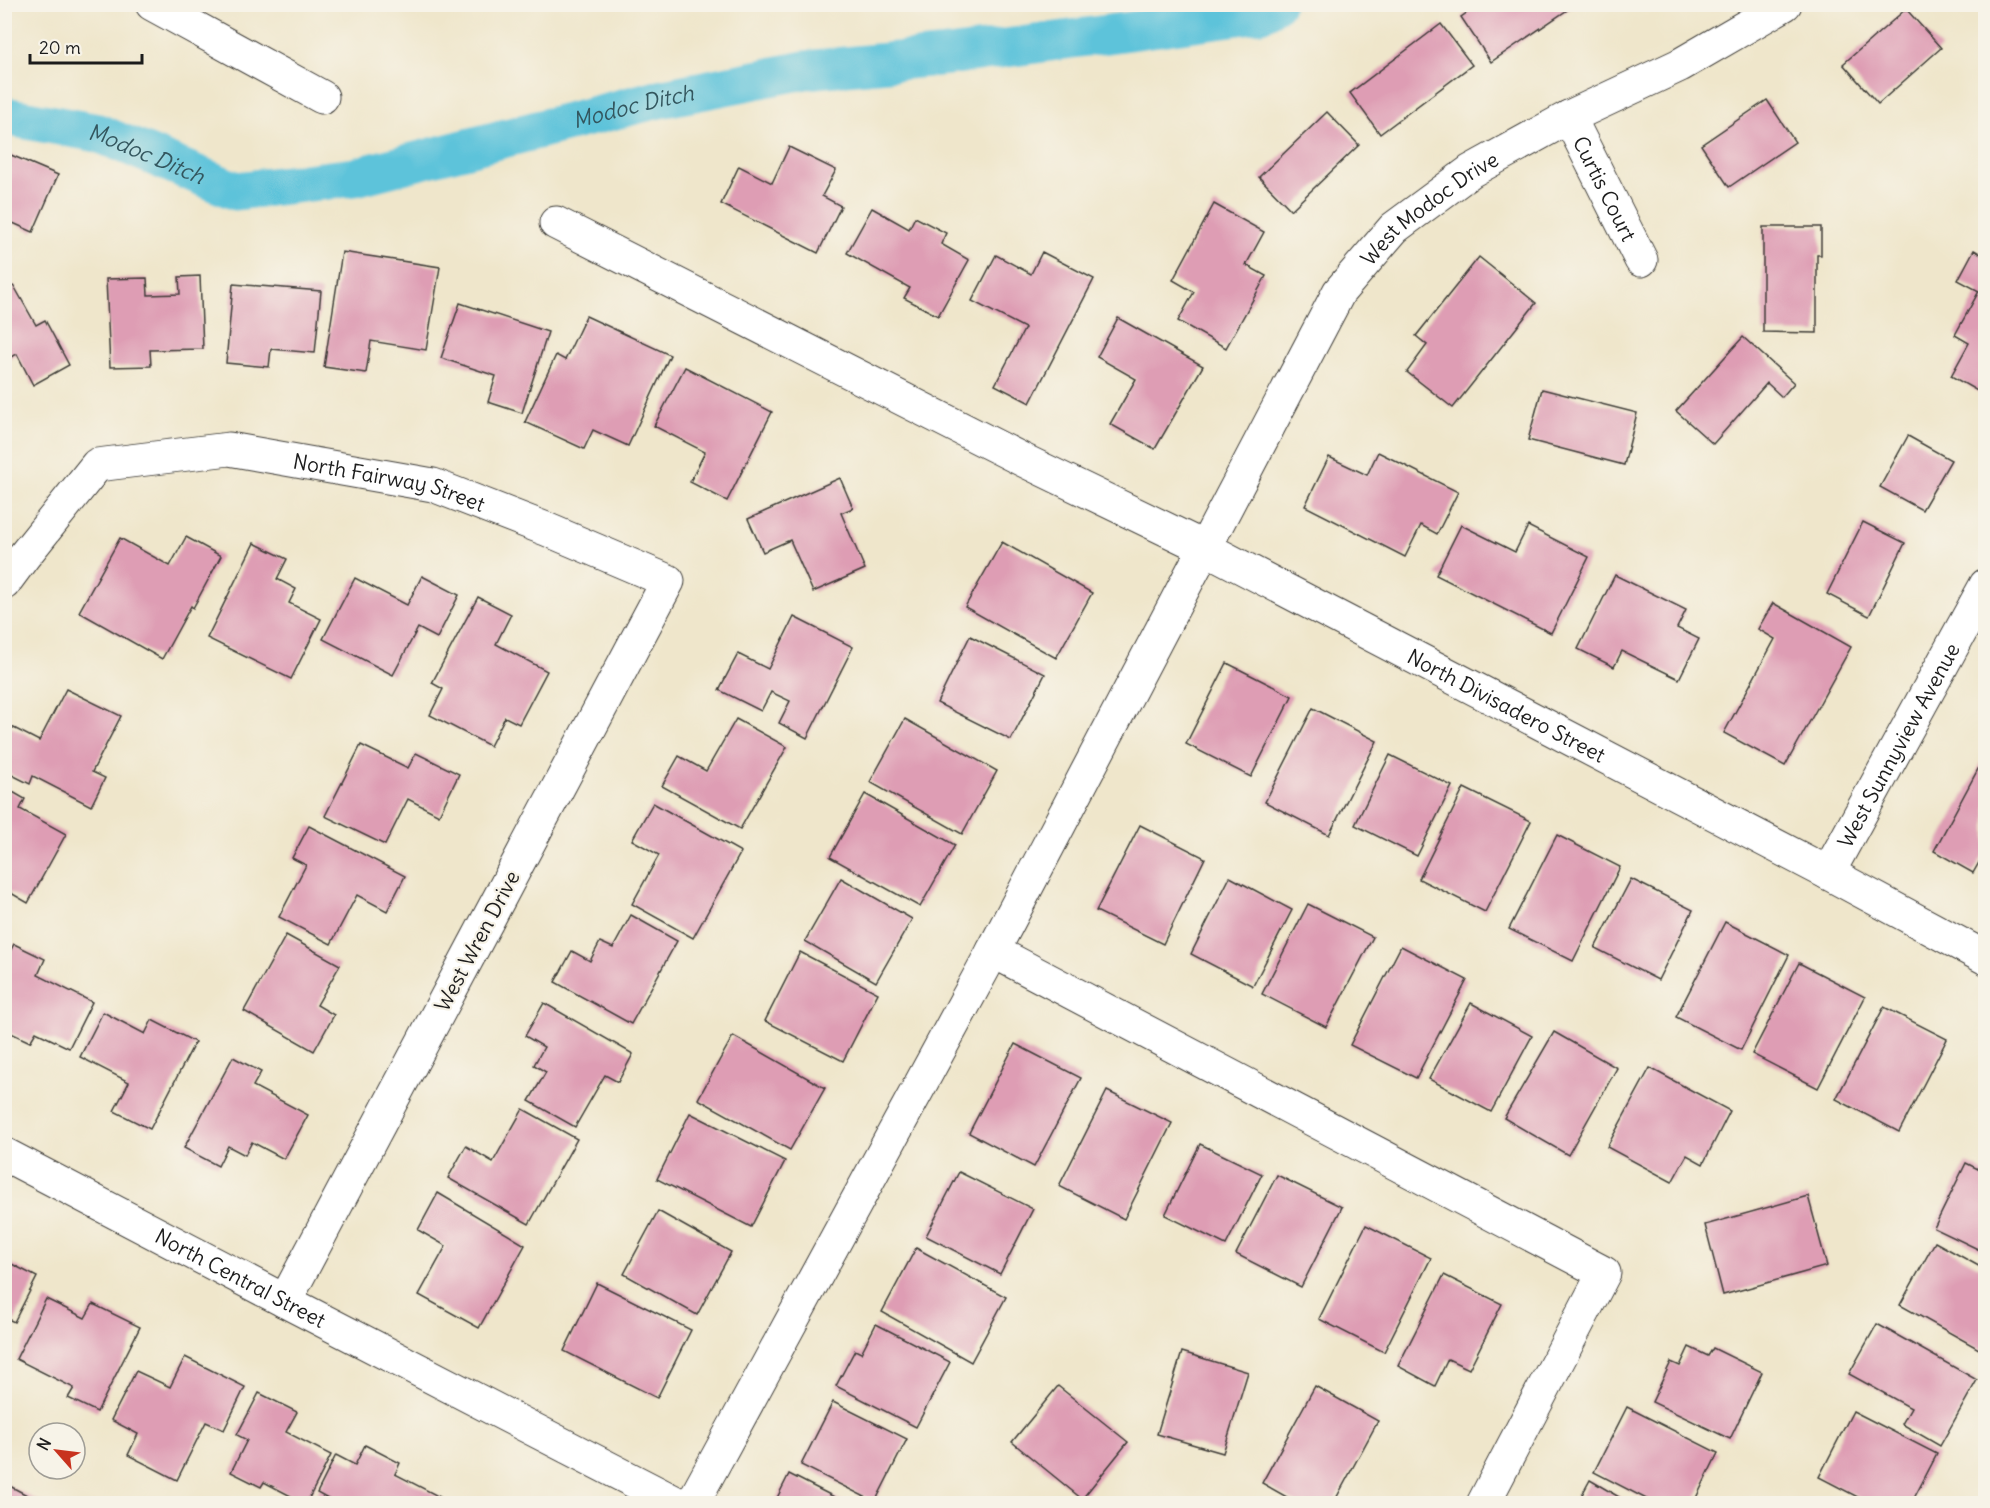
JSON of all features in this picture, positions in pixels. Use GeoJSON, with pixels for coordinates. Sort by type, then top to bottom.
{"type":"FeatureCollection","features":[{"type":"Feature","properties":{"kind":"street"},"geometry":{"type":"LineString","coordinates":[[152,4],[200,16],[322,98]]}},
{"type":"Feature","properties":{"kind":"street","name":"West Modoc Drive"},"geometry":{"type":"LineString","coordinates":[[692,1503],[993,951],[1339,292],[1394,228],[1471,171],[1569,117],[1680,65],[1785,4]]}},
{"type":"Feature","properties":{"kind":"street","name":"Curtis Court"},"geometry":{"type":"LineString","coordinates":[[1569,117],[1641,260]]}},
{"type":"Feature","properties":{"kind":"street","name":"North Divisadero Street"},"geometry":{"type":"LineString","coordinates":[[556,223],[1023,460],[1205,548],[1828,873],[1986,958]]}},
{"type":"Feature","properties":{"kind":"street","name":"North Fairway Street"},"geometry":{"type":"LineString","coordinates":[[4,583],[97,465],[229,449],[433,484],[668,581]]}},
{"type":"Feature","properties":{"kind":"street","name":"West Wren Drive"},"geometry":{"type":"LineString","coordinates":[[285,1301],[668,581]]}},
{"type":"Feature","properties":{"kind":"street","name":"West Sunnyview Avenue"},"geometry":{"type":"LineString","coordinates":[[1828,873],[1986,585]]}},
{"type":"Feature","properties":{"kind":"street"},"geometry":{"type":"LineString","coordinates":[[993,951],[1604,1273],[1483,1503]]}},
{"type":"Feature","properties":{"kind":"street","name":"North Central Street"},"geometry":{"type":"LineString","coordinates":[[4,1154],[678,1503]]}},
{"type":"Feature","properties":{"kind":"building"},"geometry":{"type":"Polygon","coordinates":[[[1480,4],[1576,4],[1491,62],[1461,17],[1480,4]]]}},
{"type":"Feature","properties":{"kind":"building"},"geometry":{"type":"Polygon","coordinates":[[[1906,9],[1941,48],[1878,104],[1843,64],[1906,9]]]}},
{"type":"Feature","properties":{"kind":"building"},"geometry":{"type":"Polygon","coordinates":[[[1441,24],[1472,65],[1380,134],[1350,93],[1441,24]]]}},
{"type":"Feature","properties":{"kind":"building"},"geometry":{"type":"Polygon","coordinates":[[[1767,100],[1795,142],[1729,187],[1701,145],[1767,100]]]}},
{"type":"Feature","properties":{"kind":"building"},"geometry":{"type":"Polygon","coordinates":[[[1327,112],[1359,145],[1291,210],[1259,177],[1327,112]]]}},
{"type":"Feature","properties":{"kind":"building"},"geometry":{"type":"Polygon","coordinates":[[[789,147],[836,170],[822,196],[841,206],[818,253],[721,204],[739,166],[772,183],[789,147]]]}},
{"type":"Feature","properties":{"kind":"building"},"geometry":{"type":"Polygon","coordinates":[[[11,155],[58,175],[33,232],[4,219],[4,169],[11,155]]]}},
{"type":"Feature","properties":{"kind":"building"},"geometry":{"type":"Polygon","coordinates":[[[1214,204],[1264,232],[1246,265],[1266,276],[1226,348],[1178,321],[1194,292],[1173,280],[1214,204]]]}},
{"type":"Feature","properties":{"kind":"building"},"geometry":{"type":"Polygon","coordinates":[[[872,208],[909,229],[915,217],[946,233],[941,244],[969,260],[938,316],[904,298],[910,288],[847,253],[872,208]]]}},
{"type":"Feature","properties":{"kind":"building"},"geometry":{"type":"Polygon","coordinates":[[[1763,227],[1821,227],[1821,255],[1817,255],[1817,333],[1763,332],[1763,227]]]}},
{"type":"Feature","properties":{"kind":"building"},"geometry":{"type":"Polygon","coordinates":[[[1974,250],[1986,257],[1986,396],[1951,376],[1969,343],[1955,335],[1979,291],[1958,280],[1974,250]]]}},
{"type":"Feature","properties":{"kind":"building"},"geometry":{"type":"Polygon","coordinates":[[[342,252],[440,267],[426,350],[371,341],[366,373],[324,367],[342,252]]]}},
{"type":"Feature","properties":{"kind":"building"},"geometry":{"type":"Polygon","coordinates":[[[1042,252],[1094,279],[1030,403],[995,385],[1025,328],[972,301],[996,255],[1031,274],[1042,252]]]}},
{"type":"Feature","properties":{"kind":"building"},"geometry":{"type":"Polygon","coordinates":[[[1479,257],[1536,303],[1453,408],[1407,372],[1427,345],[1416,336],[1479,257]]]}},
{"type":"Feature","properties":{"kind":"building"},"geometry":{"type":"Polygon","coordinates":[[[200,276],[203,349],[150,350],[151,366],[110,367],[106,279],[147,278],[148,295],[180,294],[179,277],[200,276]]]}},
{"type":"Feature","properties":{"kind":"building"},"geometry":{"type":"Polygon","coordinates":[[[233,284],[321,291],[315,353],[271,349],[269,367],[226,363],[233,284]]]}},
{"type":"Feature","properties":{"kind":"building"},"geometry":{"type":"Polygon","coordinates":[[[14,286],[36,325],[45,320],[69,365],[33,385],[17,354],[4,361],[4,291],[14,286]]]}},
{"type":"Feature","properties":{"kind":"building"},"geometry":{"type":"Polygon","coordinates":[[[460,303],[548,332],[522,413],[488,402],[496,376],[441,358],[460,303]]]}},
{"type":"Feature","properties":{"kind":"building"},"geometry":{"type":"Polygon","coordinates":[[[586,316],[670,355],[628,446],[593,430],[584,449],[525,422],[556,355],[565,360],[586,316]]]}},
{"type":"Feature","properties":{"kind":"building"},"geometry":{"type":"Polygon","coordinates":[[[1118,318],[1203,366],[1155,449],[1110,424],[1136,379],[1097,357],[1118,318]]]}},
{"type":"Feature","properties":{"kind":"building"},"geometry":{"type":"Polygon","coordinates":[[[1743,337],[1794,383],[1782,397],[1767,383],[1713,444],[1676,411],[1743,337]]]}},
{"type":"Feature","properties":{"kind":"building"},"geometry":{"type":"Polygon","coordinates":[[[685,367],[772,412],[727,501],[690,482],[705,452],[654,426],[685,367]]]}},
{"type":"Feature","properties":{"kind":"building"},"geometry":{"type":"Polygon","coordinates":[[[1542,389],[1637,413],[1624,465],[1528,440],[1542,389]]]}},
{"type":"Feature","properties":{"kind":"building"},"geometry":{"type":"Polygon","coordinates":[[[1908,436],[1951,460],[1922,510],[1880,487],[1908,436]]]}},
{"type":"Feature","properties":{"kind":"building"},"geometry":{"type":"Polygon","coordinates":[[[1378,452],[1458,492],[1437,534],[1421,525],[1405,557],[1305,506],[1329,457],[1367,475],[1378,452]]]}},
{"type":"Feature","properties":{"kind":"building"},"geometry":{"type":"Polygon","coordinates":[[[840,478],[853,508],[841,513],[865,569],[813,592],[790,540],[763,552],[748,519],[840,478]]]}},
{"type":"Feature","properties":{"kind":"building"},"geometry":{"type":"Polygon","coordinates":[[[1863,522],[1905,543],[1869,616],[1827,594],[1863,522]]]}},
{"type":"Feature","properties":{"kind":"building"},"geometry":{"type":"Polygon","coordinates":[[[1461,525],[1515,552],[1528,526],[1589,557],[1551,633],[1436,575],[1461,525]]]}},
{"type":"Feature","properties":{"kind":"building"},"geometry":{"type":"Polygon","coordinates":[[[186,537],[221,556],[162,659],[79,612],[120,538],[170,566],[186,537]]]}},
{"type":"Feature","properties":{"kind":"building"},"geometry":{"type":"Polygon","coordinates":[[[1002,542],[1092,593],[1056,658],[965,607],[1002,542]]]}},
{"type":"Feature","properties":{"kind":"building"},"geometry":{"type":"Polygon","coordinates":[[[254,543],[287,559],[277,579],[296,589],[289,603],[321,619],[291,679],[207,638],[254,543]]]}},
{"type":"Feature","properties":{"kind":"building"},"geometry":{"type":"Polygon","coordinates":[[[1615,575],[1686,610],[1677,628],[1699,639],[1679,679],[1622,651],[1614,667],[1578,649],[1615,575]]]}},
{"type":"Feature","properties":{"kind":"building"},"geometry":{"type":"Polygon","coordinates":[[[422,576],[459,595],[437,638],[418,628],[393,675],[323,639],[355,578],[407,605],[422,576]]]}},
{"type":"Feature","properties":{"kind":"building"},"geometry":{"type":"Polygon","coordinates":[[[478,597],[511,614],[496,644],[547,671],[519,724],[505,717],[490,746],[430,715],[443,689],[432,683],[478,597]]]}},
{"type":"Feature","properties":{"kind":"building"},"geometry":{"type":"Polygon","coordinates":[[[1773,603],[1851,647],[1785,766],[1724,733],[1775,639],[1758,629],[1773,603]]]}},
{"type":"Feature","properties":{"kind":"building"},"geometry":{"type":"Polygon","coordinates":[[[794,617],[853,647],[807,738],[779,723],[790,701],[771,692],[761,711],[719,690],[738,654],[768,669],[794,617]]]}},
{"type":"Feature","properties":{"kind":"building"},"geometry":{"type":"Polygon","coordinates":[[[970,636],[1045,674],[1011,740],[937,703],[970,636]]]}},
{"type":"Feature","properties":{"kind":"building"},"geometry":{"type":"Polygon","coordinates":[[[1227,663],[1292,696],[1251,777],[1186,744],[1227,663]]]}},
{"type":"Feature","properties":{"kind":"building"},"geometry":{"type":"Polygon","coordinates":[[[66,689],[121,716],[92,772],[105,778],[91,806],[33,776],[30,784],[4,771],[4,736],[10,726],[39,741],[66,689]]]}},
{"type":"Feature","properties":{"kind":"building"},"geometry":{"type":"Polygon","coordinates":[[[1313,708],[1377,741],[1329,835],[1265,802],[1313,708]]]}},
{"type":"Feature","properties":{"kind":"building"},"geometry":{"type":"Polygon","coordinates":[[[736,719],[787,747],[740,829],[662,786],[679,756],[706,771],[736,719]]]}},
{"type":"Feature","properties":{"kind":"building"},"geometry":{"type":"Polygon","coordinates":[[[905,719],[997,771],[962,834],[870,782],[905,719]]]}},
{"type":"Feature","properties":{"kind":"building"},"geometry":{"type":"Polygon","coordinates":[[[361,745],[408,768],[416,753],[459,774],[439,815],[408,799],[385,845],[325,816],[361,745]]]}},
{"type":"Feature","properties":{"kind":"building"},"geometry":{"type":"Polygon","coordinates":[[[1390,755],[1452,786],[1417,856],[1355,825],[1390,755]]]}},
{"type":"Feature","properties":{"kind":"building"},"geometry":{"type":"Polygon","coordinates":[[[1984,758],[1986,759],[1986,850],[1973,873],[1934,851],[1984,758]]]}},
{"type":"Feature","properties":{"kind":"building"},"geometry":{"type":"Polygon","coordinates":[[[4,787],[25,799],[20,809],[66,834],[28,903],[4,889],[4,787]]]}},
{"type":"Feature","properties":{"kind":"building"},"geometry":{"type":"Polygon","coordinates":[[[1464,788],[1531,821],[1485,912],[1419,879],[1464,788]]]}},
{"type":"Feature","properties":{"kind":"building"},"geometry":{"type":"Polygon","coordinates":[[[865,794],[955,845],[920,907],[830,857],[865,794]]]}},
{"type":"Feature","properties":{"kind":"building"},"geometry":{"type":"Polygon","coordinates":[[[653,803],[741,852],[693,938],[632,904],[659,855],[632,840],[653,803]]]}},
{"type":"Feature","properties":{"kind":"building"},"geometry":{"type":"Polygon","coordinates":[[[1140,825],[1205,858],[1163,944],[1096,911],[1140,825]]]}},
{"type":"Feature","properties":{"kind":"building"},"geometry":{"type":"Polygon","coordinates":[[[309,826],[405,876],[387,911],[357,895],[331,944],[279,917],[306,865],[292,858],[309,826]]]}},
{"type":"Feature","properties":{"kind":"building"},"geometry":{"type":"Polygon","coordinates":[[[1557,835],[1620,867],[1573,961],[1509,929],[1557,835]]]}},
{"type":"Feature","properties":{"kind":"building"},"geometry":{"type":"Polygon","coordinates":[[[1230,877],[1292,910],[1253,986],[1191,954],[1230,877]]]}},
{"type":"Feature","properties":{"kind":"building"},"geometry":{"type":"Polygon","coordinates":[[[841,878],[912,919],[876,982],[805,941],[841,878]]]}},
{"type":"Feature","properties":{"kind":"building"},"geometry":{"type":"Polygon","coordinates":[[[1631,879],[1693,910],[1658,980],[1595,948],[1631,879]]]}},
{"type":"Feature","properties":{"kind":"building"},"geometry":{"type":"Polygon","coordinates":[[[1308,904],[1373,937],[1326,1027],[1262,994],[1308,904]]]}},
{"type":"Feature","properties":{"kind":"building"},"geometry":{"type":"Polygon","coordinates":[[[631,915],[677,941],[631,1024],[555,982],[572,951],[590,961],[600,942],[613,948],[631,915]]]}},
{"type":"Feature","properties":{"kind":"building"},"geometry":{"type":"Polygon","coordinates":[[[1725,922],[1789,955],[1741,1050],[1676,1017],[1725,922]]]}},
{"type":"Feature","properties":{"kind":"building"},"geometry":{"type":"Polygon","coordinates":[[[286,935],[340,965],[317,1005],[334,1015],[314,1051],[244,1011],[286,935]]]}},
{"type":"Feature","properties":{"kind":"building"},"geometry":{"type":"Polygon","coordinates":[[[14,944],[45,959],[38,975],[92,1002],[69,1048],[36,1032],[30,1042],[11,1033],[4,1045],[4,963],[14,944]]]}},
{"type":"Feature","properties":{"kind":"building"},"geometry":{"type":"Polygon","coordinates":[[[1401,946],[1467,980],[1416,1078],[1350,1045],[1401,946]]]}},
{"type":"Feature","properties":{"kind":"building"},"geometry":{"type":"Polygon","coordinates":[[[800,952],[878,993],[843,1061],[765,1021],[800,952]]]}},
{"type":"Feature","properties":{"kind":"building"},"geometry":{"type":"Polygon","coordinates":[[[1799,963],[1865,997],[1818,1088],[1752,1054],[1799,963]]]}},
{"type":"Feature","properties":{"kind":"building"},"geometry":{"type":"Polygon","coordinates":[[[544,1003],[633,1054],[618,1082],[605,1075],[575,1127],[529,1101],[546,1072],[534,1065],[544,1047],[525,1036],[544,1003]]]}},
{"type":"Feature","properties":{"kind":"building"},"geometry":{"type":"Polygon","coordinates":[[[1471,1003],[1532,1036],[1491,1112],[1429,1079],[1471,1003]]]}},
{"type":"Feature","properties":{"kind":"building"},"geometry":{"type":"Polygon","coordinates":[[[1884,1007],[1947,1039],[1899,1132],[1836,1099],[1884,1007]]]}},
{"type":"Feature","properties":{"kind":"building"},"geometry":{"type":"Polygon","coordinates":[[[103,1012],[145,1034],[152,1020],[195,1042],[150,1129],[114,1111],[129,1082],[80,1057],[103,1012]]]}},
{"type":"Feature","properties":{"kind":"building"},"geometry":{"type":"Polygon","coordinates":[[[1554,1032],[1617,1068],[1568,1155],[1504,1118],[1554,1032]]]}},
{"type":"Feature","properties":{"kind":"building"},"geometry":{"type":"Polygon","coordinates":[[[733,1036],[825,1088],[790,1150],[698,1099],[733,1036]]]}},
{"type":"Feature","properties":{"kind":"building"},"geometry":{"type":"Polygon","coordinates":[[[1015,1044],[1081,1078],[1034,1167],[969,1133],[1015,1044]]]}},
{"type":"Feature","properties":{"kind":"building"},"geometry":{"type":"Polygon","coordinates":[[[233,1057],[261,1072],[253,1086],[308,1115],[284,1159],[252,1142],[245,1155],[228,1146],[218,1166],[184,1148],[233,1057]]]}},
{"type":"Feature","properties":{"kind":"building"},"geometry":{"type":"Polygon","coordinates":[[[1650,1068],[1730,1111],[1703,1164],[1687,1155],[1672,1182],[1607,1147],[1650,1068]]]}},
{"type":"Feature","properties":{"kind":"building"},"geometry":{"type":"Polygon","coordinates":[[[1107,1091],[1172,1123],[1124,1219],[1059,1186],[1107,1091]]]}},
{"type":"Feature","properties":{"kind":"building"},"geometry":{"type":"Polygon","coordinates":[[[523,1109],[577,1139],[529,1224],[448,1178],[466,1146],[493,1162],[523,1109]]]}},
{"type":"Feature","properties":{"kind":"building"},"geometry":{"type":"Polygon","coordinates":[[[690,1113],[785,1161],[751,1227],[657,1179],[690,1113]]]}},
{"type":"Feature","properties":{"kind":"building"},"geometry":{"type":"Polygon","coordinates":[[[1200,1144],[1262,1174],[1226,1245],[1165,1215],[1200,1144]]]}},
{"type":"Feature","properties":{"kind":"building"},"geometry":{"type":"Polygon","coordinates":[[[1966,1163],[1986,1173],[1986,1253],[1934,1228],[1966,1163]]]}},
{"type":"Feature","properties":{"kind":"building"},"geometry":{"type":"Polygon","coordinates":[[[959,1172],[1033,1209],[1000,1274],[926,1236],[959,1172]]]}},
{"type":"Feature","properties":{"kind":"building"},"geometry":{"type":"Polygon","coordinates":[[[1277,1175],[1342,1207],[1301,1287],[1236,1254],[1277,1175]]]}},
{"type":"Feature","properties":{"kind":"building"},"geometry":{"type":"Polygon","coordinates":[[[438,1193],[525,1245],[479,1328],[419,1295],[446,1246],[418,1230],[438,1193]]]}},
{"type":"Feature","properties":{"kind":"building"},"geometry":{"type":"Polygon","coordinates":[[[1808,1196],[1827,1266],[1723,1295],[1705,1225],[1808,1196]]]}},
{"type":"Feature","properties":{"kind":"building"},"geometry":{"type":"Polygon","coordinates":[[[658,1211],[731,1252],[697,1315],[624,1274],[658,1211]]]}},
{"type":"Feature","properties":{"kind":"building"},"geometry":{"type":"Polygon","coordinates":[[[1366,1225],[1431,1258],[1384,1352],[1319,1319],[1366,1225]]]}},
{"type":"Feature","properties":{"kind":"building"},"geometry":{"type":"Polygon","coordinates":[[[1935,1242],[1986,1270],[1986,1353],[1900,1305],[1935,1242]]]}},
{"type":"Feature","properties":{"kind":"building"},"geometry":{"type":"Polygon","coordinates":[[[916,1248],[1006,1297],[971,1362],[882,1312],[916,1248]]]}},
{"type":"Feature","properties":{"kind":"building"},"geometry":{"type":"Polygon","coordinates":[[[4,1260],[37,1277],[14,1322],[4,1317],[4,1260]]]}},
{"type":"Feature","properties":{"kind":"building"},"geometry":{"type":"Polygon","coordinates":[[[1444,1275],[1502,1304],[1469,1369],[1448,1359],[1435,1386],[1398,1366],[1444,1275]]]}},
{"type":"Feature","properties":{"kind":"building"},"geometry":{"type":"Polygon","coordinates":[[[597,1283],[691,1330],[657,1398],[564,1351],[597,1283]]]}},
{"type":"Feature","properties":{"kind":"building"},"geometry":{"type":"Polygon","coordinates":[[[46,1299],[85,1318],[93,1304],[140,1327],[97,1412],[68,1398],[74,1388],[16,1359],[46,1299]]]}},
{"type":"Feature","properties":{"kind":"building"},"geometry":{"type":"Polygon","coordinates":[[[876,1324],[950,1362],[916,1427],[836,1386],[855,1350],[861,1353],[876,1324]]]}},
{"type":"Feature","properties":{"kind":"building"},"geometry":{"type":"Polygon","coordinates":[[[1877,1324],[1977,1380],[1940,1446],[1902,1424],[1911,1408],[1849,1374],[1877,1324]]]}},
{"type":"Feature","properties":{"kind":"building"},"geometry":{"type":"Polygon","coordinates":[[[1689,1347],[1708,1356],[1713,1348],[1762,1372],[1730,1439],[1652,1402],[1671,1362],[1680,1366],[1689,1347]]]}},
{"type":"Feature","properties":{"kind":"building"},"geometry":{"type":"Polygon","coordinates":[[[1182,1352],[1248,1372],[1223,1453],[1157,1434],[1182,1352]]]}},
{"type":"Feature","properties":{"kind":"building"},"geometry":{"type":"Polygon","coordinates":[[[185,1357],[245,1387],[224,1430],[206,1422],[177,1480],[128,1455],[138,1434],[111,1420],[136,1371],[170,1387],[185,1357]]]}},
{"type":"Feature","properties":{"kind":"building"},"geometry":{"type":"Polygon","coordinates":[[[1058,1386],[1128,1442],[1082,1499],[1012,1442],[1058,1386]]]}},
{"type":"Feature","properties":{"kind":"building"},"geometry":{"type":"Polygon","coordinates":[[[1315,1386],[1378,1421],[1333,1504],[1299,1504],[1262,1483],[1315,1386]]]}},
{"type":"Feature","properties":{"kind":"building"},"geometry":{"type":"Polygon","coordinates":[[[259,1393],[297,1412],[286,1432],[331,1455],[306,1504],[264,1482],[261,1487],[231,1472],[247,1440],[237,1435],[259,1393]]]}},
{"type":"Feature","properties":{"kind":"building"},"geometry":{"type":"Polygon","coordinates":[[[833,1402],[907,1439],[875,1502],[801,1465],[833,1402]]]}},
{"type":"Feature","properties":{"kind":"building"},"geometry":{"type":"Polygon","coordinates":[[[1627,1407],[1718,1453],[1693,1504],[1656,1504],[1594,1472],[1627,1407]]]}},
{"type":"Feature","properties":{"kind":"building"},"geometry":{"type":"Polygon","coordinates":[[[1853,1411],[1937,1454],[1911,1504],[1871,1504],[1819,1477],[1853,1411]]]}},
{"type":"Feature","properties":{"kind":"building"},"geometry":{"type":"Polygon","coordinates":[[[365,1445],[400,1463],[395,1474],[440,1497],[437,1504],[337,1504],[317,1493],[336,1455],[355,1465],[365,1445]]]}},
{"type":"Feature","properties":{"kind":"building"},"geometry":{"type":"Polygon","coordinates":[[[789,1474],[848,1504],[774,1504],[789,1474]]]}},
{"type":"Feature","properties":{"kind":"building"},"geometry":{"type":"Polygon","coordinates":[[[1590,1480],[1631,1504],[1577,1504],[1590,1480]]]}},
{"type":"Feature","properties":{"kind":"building"},"geometry":{"type":"Polygon","coordinates":[[[4,1483],[44,1504],[4,1504],[4,1483]]]}},
{"type":"Feature","properties":{"kind":"waterway","name":"Modoc Ditch"},"geometry":{"type":"LineString","coordinates":[[4,116],[98,133],[236,191],[355,177],[654,100],[805,70],[948,56],[1260,13],[1275,4]]}}]}
